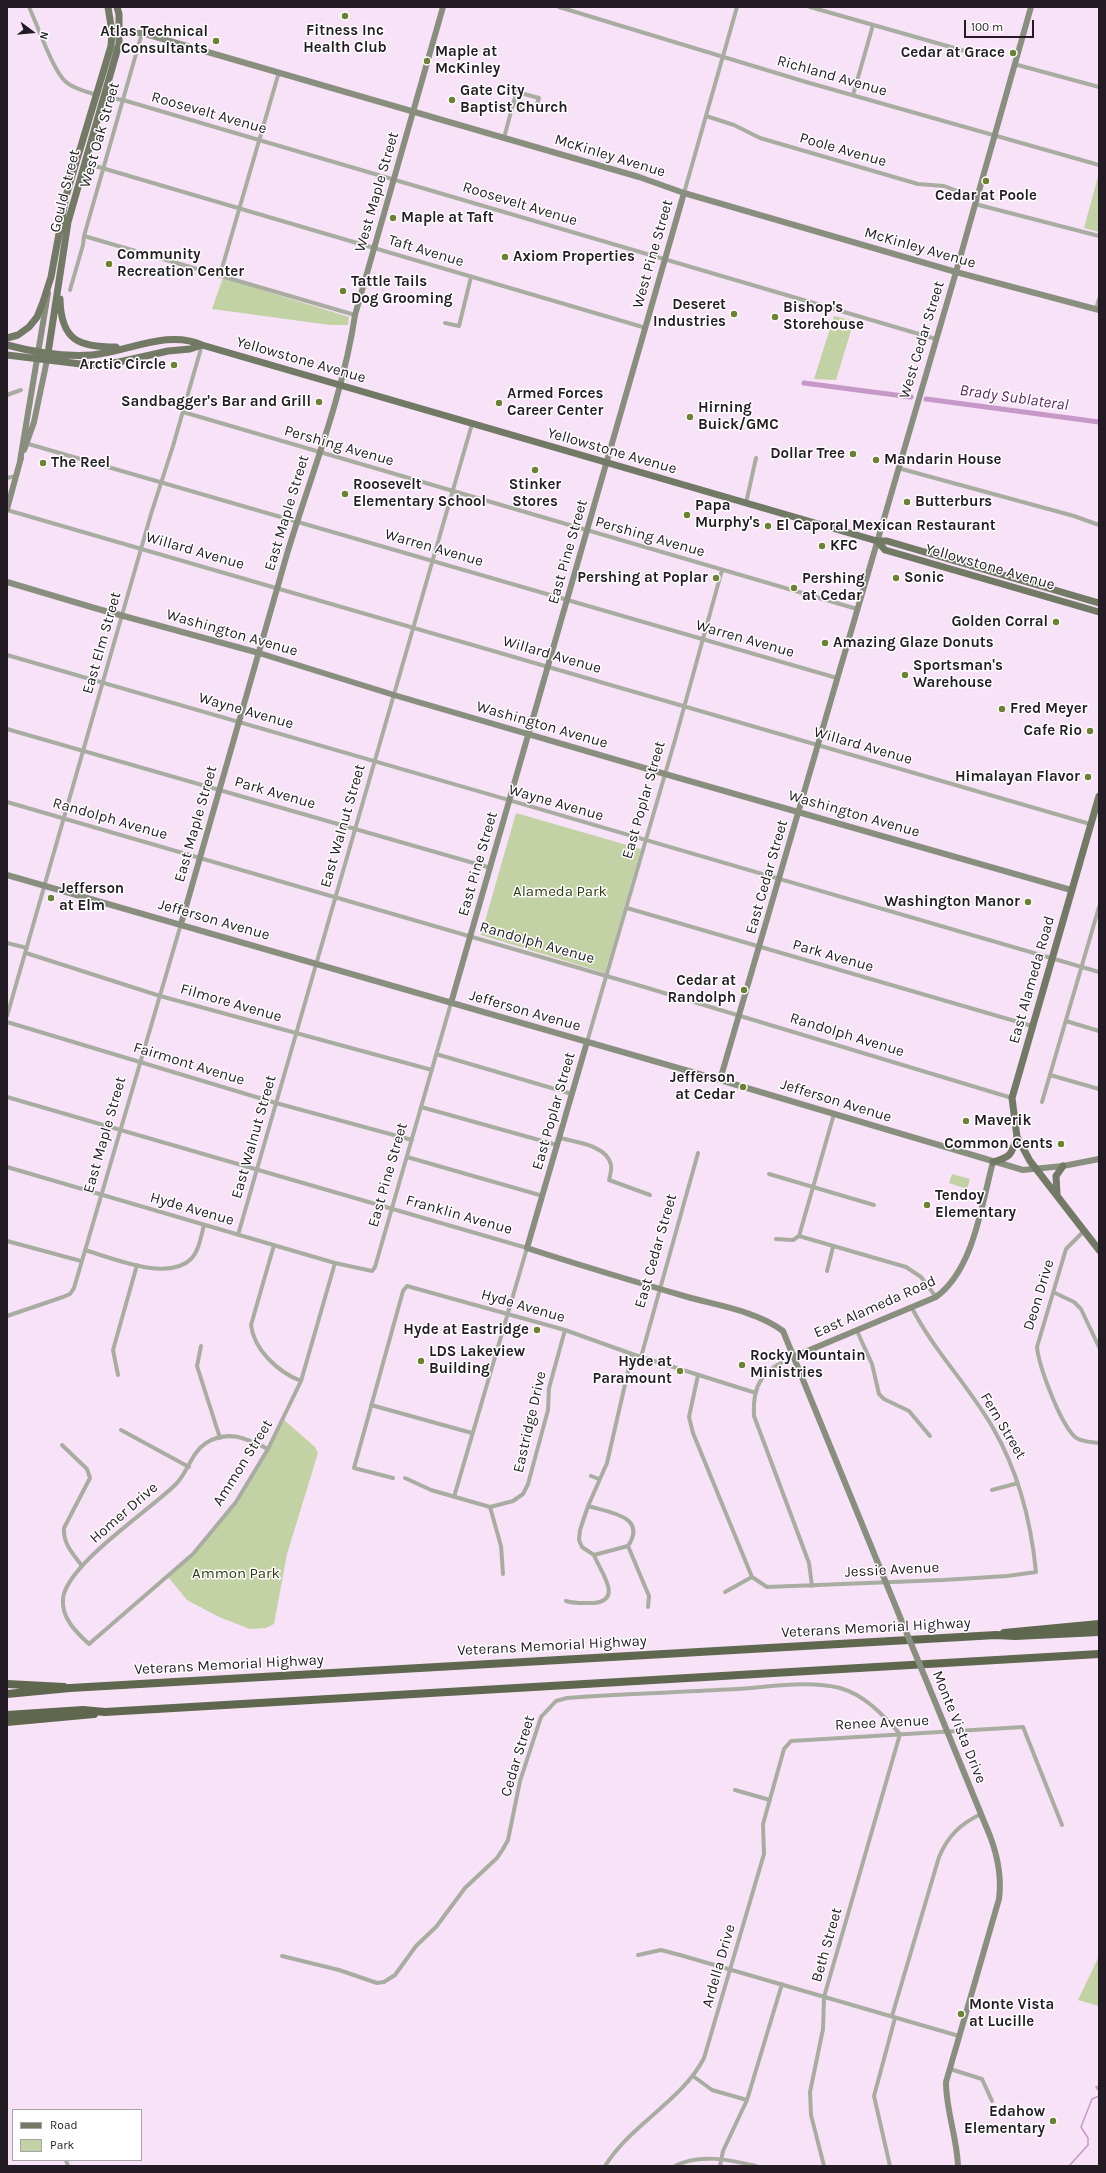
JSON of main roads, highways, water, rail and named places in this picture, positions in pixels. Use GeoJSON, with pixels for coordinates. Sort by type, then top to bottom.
{"type":"FeatureCollection","features":[{"type":"Feature","properties":{"kind":"highway"},"geometry":{"type":"LineString","coordinates":[[996,1635],[1012,1631],[1099,1624]]}},
{"type":"Feature","properties":{"kind":"highway","name":"Veterans Memorial Highway"},"geometry":{"type":"LineString","coordinates":[[7,1694],[70,1688],[996,1635],[1015,1636],[1099,1632]]}},
{"type":"Feature","properties":{"kind":"highway"},"geometry":{"type":"LineString","coordinates":[[7,1722],[82,1716],[105,1712],[1054,1658],[1099,1654]]}},
{"type":"Feature","properties":{"kind":"highway"},"geometry":{"type":"LineString","coordinates":[[1054,1658],[1099,1659]]}},
{"type":"Feature","properties":{"kind":"highway"},"geometry":{"type":"LineString","coordinates":[[7,1684],[51,1685],[70,1688]]}},
{"type":"Feature","properties":{"kind":"highway"},"geometry":{"type":"LineString","coordinates":[[7,1715],[83,1710],[105,1712]]}},
{"type":"Feature","properties":{"kind":"main road"},"geometry":{"type":"LineString","coordinates":[[108,7],[116,32]]}},
{"type":"Feature","properties":{"kind":"main road"},"geometry":{"type":"LineString","coordinates":[[116,32],[117,7]]}},
{"type":"Feature","properties":{"kind":"main road","name":"Gould Street"},"geometry":{"type":"LineString","coordinates":[[7,338],[22,333],[34,321],[51,277],[64,206],[110,46],[116,32]]}},
{"type":"Feature","properties":{"kind":"main road","name":"Gould Street"},"geometry":{"type":"LineString","coordinates":[[47,360],[68,222],[119,44],[116,32]]}},
{"type":"Feature","properties":{"kind":"main road"},"geometry":{"type":"LineString","coordinates":[[61,264],[60,309],[63,323],[68,332],[83,343],[94,347],[131,347]]}},
{"type":"Feature","properties":{"kind":"main road","name":"Yellowstone Avenue"},"geometry":{"type":"LineString","coordinates":[[7,346],[48,352],[92,355],[171,340],[190,340],[202,345],[472,424],[877,541],[887,541],[1099,603]]}},
{"type":"Feature","properties":{"kind":"main road","name":"Yellowstone Avenue"},"geometry":{"type":"LineString","coordinates":[[7,354],[82,364],[105,364],[202,345]]}},
{"type":"Feature","properties":{"kind":"main road","name":"Yellowstone Avenue"},"geometry":{"type":"LineString","coordinates":[[877,541],[885,550],[1099,612]]}},
{"type":"Feature","properties":{"kind":"main road","name":"East Alameda Road"},"geometry":{"type":"LineString","coordinates":[[1099,796],[1097,812],[1090,824],[1012,1098],[1017,1137],[1036,1170],[1057,1194],[1099,1250]]}},
{"type":"Feature","properties":{"kind":"main road"},"geometry":{"type":"LineString","coordinates":[[993,1162],[1008,1158],[1017,1137]]}},
{"type":"Feature","properties":{"kind":"main road"},"geometry":{"type":"LineString","coordinates":[[1057,1194],[1056,1176],[1063,1166]]}},
{"type":"Feature","properties":{"kind":"waterway","name":"Brady Sublateral"},"geometry":{"type":"LineString","coordinates":[[804,383],[911,397]]}},
{"type":"Feature","properties":{"kind":"waterway","name":"Brady Sublateral"},"geometry":{"type":"LineString","coordinates":[[926,399],[1099,422]]}},
{"type":"Feature","properties":{"kind":"waterway"},"geometry":{"type":"LineString","coordinates":[[1099,2086],[1096,2087],[1099,2091]]}},
{"type":"Feature","properties":{"kind":"waterway"},"geometry":{"type":"LineString","coordinates":[[1069,2166],[1088,2145],[1088,2138],[1081,2127],[1092,2099],[1099,2096]]}},
{"type":"Feature","properties":{"kind":"place","name":"Fitness Inc Health Club"},"geometry":{"type":"Point","coordinates":[345,16]}},
{"type":"Feature","properties":{"kind":"place","name":"Atlas Technical Consultants"},"geometry":{"type":"Point","coordinates":[216,41]}},
{"type":"Feature","properties":{"kind":"place","name":"Cedar at Grace"},"geometry":{"type":"Point","coordinates":[1013,53]}},
{"type":"Feature","properties":{"kind":"place","name":"Maple at McKinley"},"geometry":{"type":"Point","coordinates":[427,61]}},
{"type":"Feature","properties":{"kind":"place","name":"Gate City Baptist Church"},"geometry":{"type":"Point","coordinates":[452,100]}},
{"type":"Feature","properties":{"kind":"place","name":"Cedar at Poole"},"geometry":{"type":"Point","coordinates":[986,181]}},
{"type":"Feature","properties":{"kind":"place","name":"Maple at Taft"},"geometry":{"type":"Point","coordinates":[393,218]}},
{"type":"Feature","properties":{"kind":"place","name":"Axiom Properties"},"geometry":{"type":"Point","coordinates":[505,257]}},
{"type":"Feature","properties":{"kind":"place","name":"Community Recreation Center"},"geometry":{"type":"Point","coordinates":[109,264]}},
{"type":"Feature","properties":{"kind":"place","name":"Tattle Tails Dog Grooming"},"geometry":{"type":"Point","coordinates":[343,291]}},
{"type":"Feature","properties":{"kind":"place","name":"Deseret Industries"},"geometry":{"type":"Point","coordinates":[734,314]}},
{"type":"Feature","properties":{"kind":"place","name":"Bishop's Storehouse"},"geometry":{"type":"Point","coordinates":[775,317]}},
{"type":"Feature","properties":{"kind":"place","name":"Arctic Circle"},"geometry":{"type":"Point","coordinates":[174,365]}},
{"type":"Feature","properties":{"kind":"place","name":"Sandbagger's Bar and Grill"},"geometry":{"type":"Point","coordinates":[319,402]}},
{"type":"Feature","properties":{"kind":"place","name":"Armed Forces Career Center"},"geometry":{"type":"Point","coordinates":[499,403]}},
{"type":"Feature","properties":{"kind":"place","name":"Hirning Buick/GMC"},"geometry":{"type":"Point","coordinates":[690,417]}},
{"type":"Feature","properties":{"kind":"place","name":"Dollar Tree"},"geometry":{"type":"Point","coordinates":[853,454]}},
{"type":"Feature","properties":{"kind":"place","name":"Mandarin House"},"geometry":{"type":"Point","coordinates":[876,460]}},
{"type":"Feature","properties":{"kind":"place","name":"The Reel"},"geometry":{"type":"Point","coordinates":[43,463]}},
{"type":"Feature","properties":{"kind":"place","name":"Stinker Stores"},"geometry":{"type":"Point","coordinates":[535,470]}},
{"type":"Feature","properties":{"kind":"place","name":"Roosevelt Elementary School"},"geometry":{"type":"Point","coordinates":[345,494]}},
{"type":"Feature","properties":{"kind":"place","name":"Butterburs"},"geometry":{"type":"Point","coordinates":[907,502]}},
{"type":"Feature","properties":{"kind":"place","name":"Papa Murphy's"},"geometry":{"type":"Point","coordinates":[687,515]}},
{"type":"Feature","properties":{"kind":"place","name":"El Caporal Mexican Restaurant"},"geometry":{"type":"Point","coordinates":[768,526]}},
{"type":"Feature","properties":{"kind":"place","name":"KFC"},"geometry":{"type":"Point","coordinates":[822,546]}},
{"type":"Feature","properties":{"kind":"place","name":"Pershing at Poplar"},"geometry":{"type":"Point","coordinates":[716,578]}},
{"type":"Feature","properties":{"kind":"place","name":"Sonic"},"geometry":{"type":"Point","coordinates":[896,578]}},
{"type":"Feature","properties":{"kind":"place","name":"Pershing at Cedar"},"geometry":{"type":"Point","coordinates":[794,588]}},
{"type":"Feature","properties":{"kind":"place","name":"Golden Corral"},"geometry":{"type":"Point","coordinates":[1056,622]}},
{"type":"Feature","properties":{"kind":"place","name":"Amazing Glaze Donuts"},"geometry":{"type":"Point","coordinates":[825,643]}},
{"type":"Feature","properties":{"kind":"place","name":"Sportsman's Warehouse"},"geometry":{"type":"Point","coordinates":[905,675]}},
{"type":"Feature","properties":{"kind":"place","name":"Fred Meyer"},"geometry":{"type":"Point","coordinates":[1002,709]}},
{"type":"Feature","properties":{"kind":"place","name":"Cafe Rio"},"geometry":{"type":"Point","coordinates":[1090,731]}},
{"type":"Feature","properties":{"kind":"place","name":"Himalayan Flavor"},"geometry":{"type":"Point","coordinates":[1088,777]}},
{"type":"Feature","properties":{"kind":"place","name":"Jefferson at Elm"},"geometry":{"type":"Point","coordinates":[51,898]}},
{"type":"Feature","properties":{"kind":"place","name":"Washington Manor"},"geometry":{"type":"Point","coordinates":[1028,902]}},
{"type":"Feature","properties":{"kind":"place","name":"Cedar at Randolph"},"geometry":{"type":"Point","coordinates":[744,990]}},
{"type":"Feature","properties":{"kind":"place","name":"Jefferson at Cedar"},"geometry":{"type":"Point","coordinates":[743,1087]}},
{"type":"Feature","properties":{"kind":"place","name":"Maverik"},"geometry":{"type":"Point","coordinates":[966,1121]}},
{"type":"Feature","properties":{"kind":"place","name":"Common Cents"},"geometry":{"type":"Point","coordinates":[1061,1144]}},
{"type":"Feature","properties":{"kind":"place","name":"Tendoy Elementary"},"geometry":{"type":"Point","coordinates":[927,1205]}},
{"type":"Feature","properties":{"kind":"place","name":"Hyde at Eastridge"},"geometry":{"type":"Point","coordinates":[537,1330]}},
{"type":"Feature","properties":{"kind":"place","name":"LDS Lakeview Building"},"geometry":{"type":"Point","coordinates":[421,1361]}},
{"type":"Feature","properties":{"kind":"place","name":"Rocky Mountain Ministries"},"geometry":{"type":"Point","coordinates":[742,1365]}},
{"type":"Feature","properties":{"kind":"place","name":"Hyde at Paramount"},"geometry":{"type":"Point","coordinates":[680,1371]}},
{"type":"Feature","properties":{"kind":"place","name":"Monte Vista at Lucille"},"geometry":{"type":"Point","coordinates":[961,2014]}},
{"type":"Feature","properties":{"kind":"place","name":"Edahow Elementary"},"geometry":{"type":"Point","coordinates":[1053,2121]}},
{"type":"Feature","properties":{"kind":"park label","name":"Alameda Park"},"geometry":{"type":"Point","coordinates":[560,892]}},
{"type":"Feature","properties":{"kind":"park label","name":"Ammon Park"},"geometry":{"type":"Point","coordinates":[236,1574]}}]}
